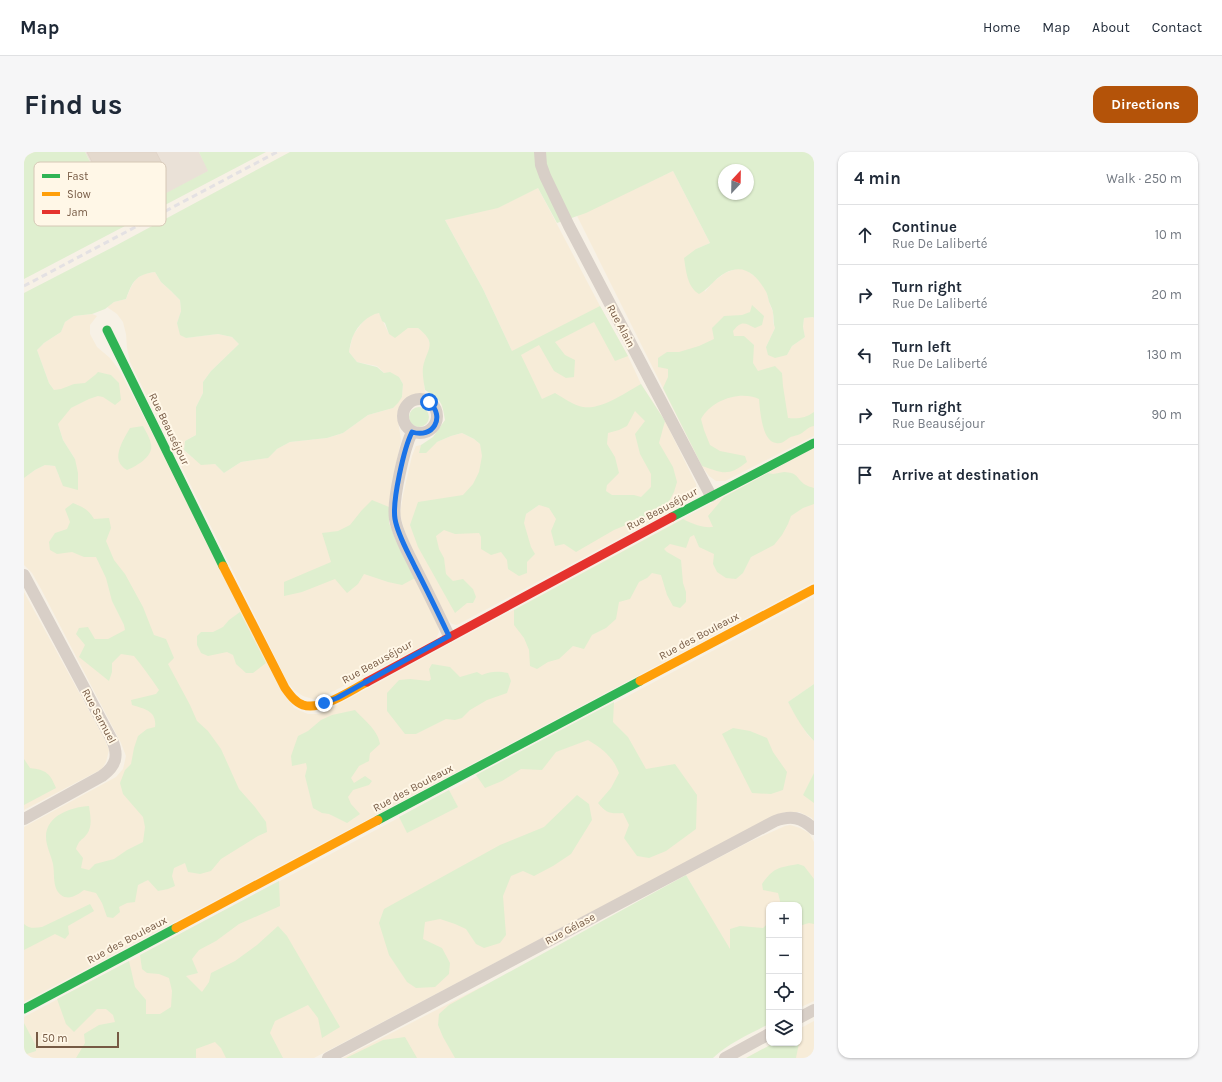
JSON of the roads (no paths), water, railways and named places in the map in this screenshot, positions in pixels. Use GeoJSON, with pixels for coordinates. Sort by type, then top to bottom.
{"type":"FeatureCollection","features":[{"type":"Feature","properties":{"kind":"street","name":"Rue Alain"},"geometry":{"type":"LineString","coordinates":[[540,152],[541,164],[545,176],[569,226],[711,496]]}},
{"type":"Feature","properties":{"kind":"street","name":"Rue Beauséjour"},"geometry":{"type":"LineString","coordinates":[[107,330],[282,683],[288,693],[295,700],[309,706],[314,706],[337,698],[449,636],[711,496],[814,443]]}},
{"type":"Feature","properties":{"kind":"street"},"geometry":{"type":"LineString","coordinates":[[412,432],[408,441],[400,473],[395,519],[403,542],[449,636]]}},
{"type":"Feature","properties":{"kind":"street","name":"Rue Samuel"},"geometry":{"type":"LineString","coordinates":[[24,575],[112,740],[116,748],[116,757],[108,772],[24,819]]}},
{"type":"Feature","properties":{"kind":"street","name":"Rue des Bouleaux"},"geometry":{"type":"LineString","coordinates":[[24,1009],[814,589]]}},
{"type":"Feature","properties":{"kind":"street","name":"Rue Gélase"},"geometry":{"type":"LineString","coordinates":[[328,1058],[775,821],[792,817],[807,822],[814,829]]}},
{"type":"Feature","properties":{"kind":"street"},"geometry":{"type":"LineString","coordinates":[[802,1016],[814,1010]]}},
{"type":"Feature","properties":{"kind":"street"},"geometry":{"type":"LineString","coordinates":[[725,1058],[766,1036]]}},
{"type":"Feature","properties":{"kind":"railway"},"geometry":{"type":"LineString","coordinates":[[166,211],[277,152]]}},
{"type":"Feature","properties":{"kind":"railway"},"geometry":{"type":"LineString","coordinates":[[24,286],[137,226]]}}]}
